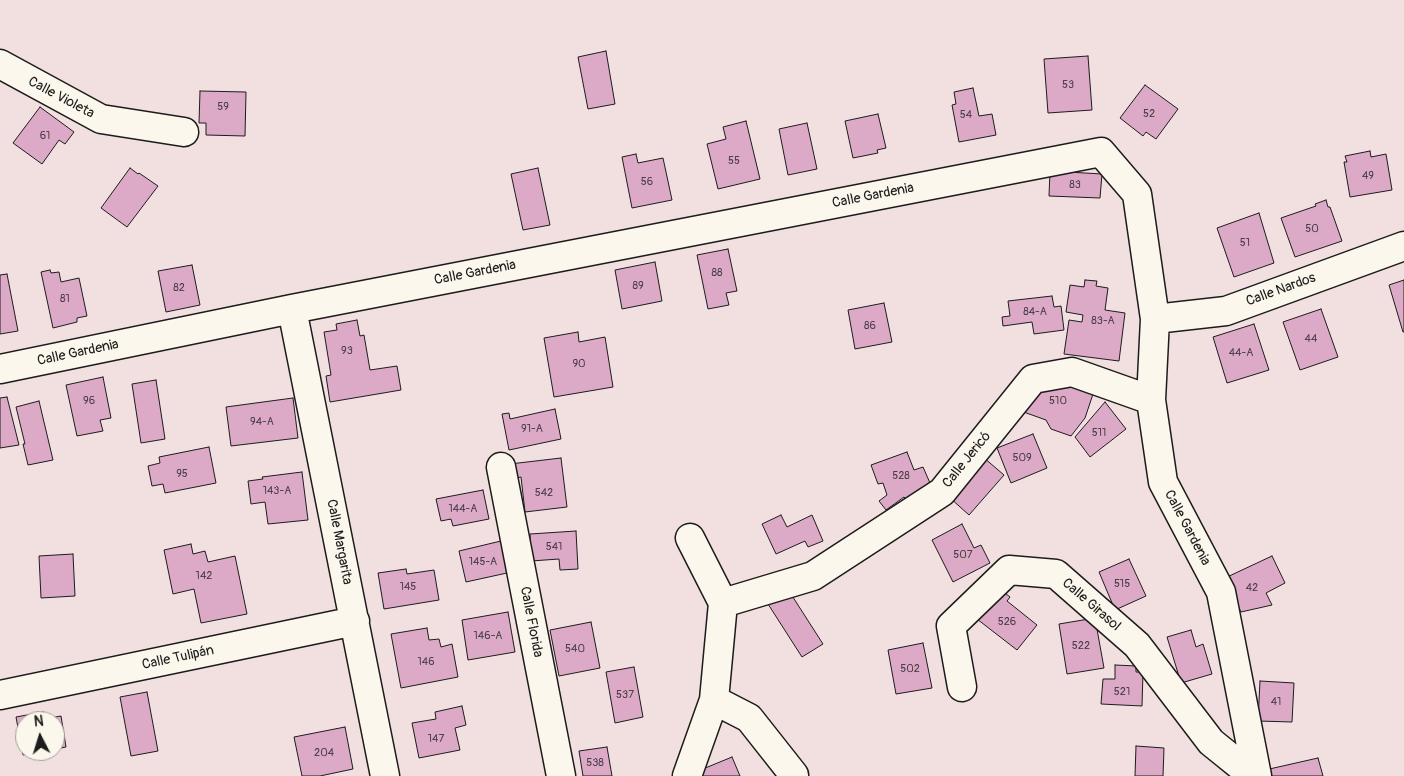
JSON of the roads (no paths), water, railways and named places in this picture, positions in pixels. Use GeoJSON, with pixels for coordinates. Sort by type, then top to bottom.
{"type":"FeatureCollection","features":[{"type":"Feature","properties":{"kind":"street","name":"Calle Violeta"},"geometry":{"type":"LineString","coordinates":[[0,64],[101,119],[184,132]]}},
{"type":"Feature","properties":{"kind":"street","name":"Calle Gardenia"},"geometry":{"type":"LineString","coordinates":[[0,369],[292,308],[1101,152],[1137,194],[1154,318],[1151,400],[1163,482],[1221,592],[1255,776]]}},
{"type":"Feature","properties":{"kind":"street","name":"Calle Nardos"},"geometry":{"type":"LineString","coordinates":[[1154,318],[1226,311],[1404,246]]}},
{"type":"Feature","properties":{"kind":"street","name":"Calle Margarita"},"geometry":{"type":"LineString","coordinates":[[292,308],[386,776]]}},
{"type":"Feature","properties":{"kind":"street","name":"Calle Jericó"},"geometry":{"type":"LineString","coordinates":[[723,603],[813,576],[942,492],[1033,379],[1072,372],[1151,400]]}},
{"type":"Feature","properties":{"kind":"street","name":"Calle Florida"},"geometry":{"type":"LineString","coordinates":[[501,467],[562,776]]}},
{"type":"Feature","properties":{"kind":"street"},"geometry":{"type":"LineString","coordinates":[[687,776],[714,700],[723,603],[690,538]]}},
{"type":"Feature","properties":{"kind":"street","name":"Calle Girasol"},"geometry":{"type":"LineString","coordinates":[[962,687],[951,626],[1009,570],[1056,574],[1137,645],[1212,742],[1255,776]]}},
{"type":"Feature","properties":{"kind":"street","name":"Calle Tulipán"},"geometry":{"type":"LineString","coordinates":[[0,695],[355,621]]}},
{"type":"Feature","properties":{"kind":"street"},"geometry":{"type":"LineString","coordinates":[[714,700],[749,718],[794,775]]}}]}
